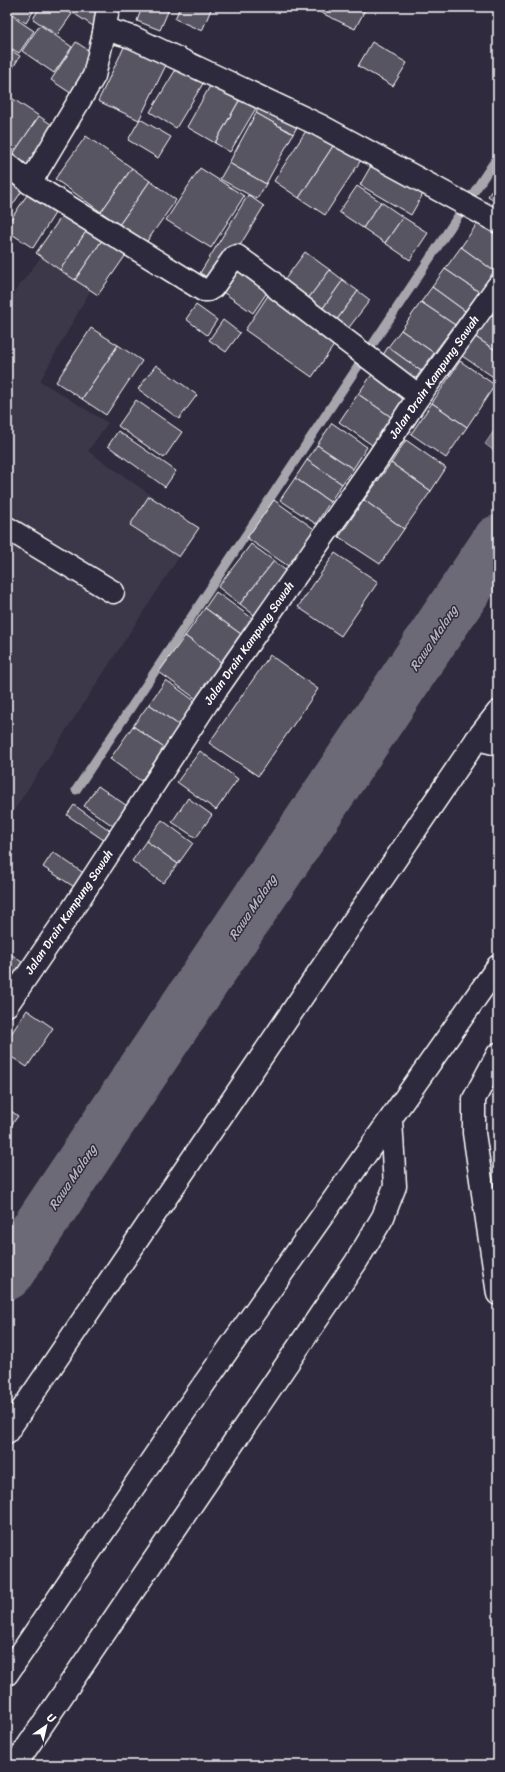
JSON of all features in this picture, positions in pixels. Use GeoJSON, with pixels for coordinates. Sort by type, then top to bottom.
{"type":"FeatureCollection","features":[{"type":"Feature","properties":{"kind":"street"},"geometry":{"type":"LineString","coordinates":[[30,183],[94,76],[104,33],[108,7]]}},
{"type":"Feature","properties":{"kind":"street"},"geometry":{"type":"LineString","coordinates":[[104,33],[115,32],[132,37],[167,52],[319,125],[437,187],[498,222]]}},
{"type":"Feature","properties":{"kind":"street"},"geometry":{"type":"LineString","coordinates":[[7,164],[30,183],[203,290],[208,290],[213,287],[234,257],[237,256],[419,396]]}},
{"type":"Feature","properties":{"kind":"street","name":"Jalan Drain Kampung Sawah"},"geometry":{"type":"LineString","coordinates":[[7,1005],[72,910],[207,703],[378,458],[419,396],[498,286]]}},
{"type":"Feature","properties":{"kind":"street"},"geometry":{"type":"LineString","coordinates":[[7,528],[113,592]]}},
{"type":"Feature","properties":{"kind":"street"},"geometry":{"type":"LineString","coordinates":[[7,1432],[477,739],[498,712]]}},
{"type":"Feature","properties":{"kind":"street"},"geometry":{"type":"LineString","coordinates":[[477,739],[498,744]]}},
{"type":"Feature","properties":{"kind":"street"},"geometry":{"type":"LineString","coordinates":[[7,1674],[185,1411],[498,966]]}},
{"type":"Feature","properties":{"kind":"street"},"geometry":{"type":"LineString","coordinates":[[498,1054],[474,1098],[474,1133],[498,1294]]}},
{"type":"Feature","properties":{"kind":"street"},"geometry":{"type":"LineString","coordinates":[[15,1765],[352,1268],[383,1217],[395,1186],[391,1120]]}},
{"type":"Feature","properties":{"kind":"shaded area"},"geometry":{"type":"Polygon","coordinates":[[[43,254],[90,291],[40,381],[108,423],[88,451],[198,528],[7,821],[7,302],[43,254]]]}},
{"type":"Feature","properties":{"kind":"shaded area"},"geometry":{"type":"Polygon","coordinates":[[[498,425],[498,454],[485,444],[498,425]]]}},
{"type":"Feature","properties":{"kind":"building"},"geometry":{"type":"Polygon","coordinates":[[[7,7],[36,7],[26,23],[7,11],[7,7]]]}},
{"type":"Feature","properties":{"kind":"building"},"geometry":{"type":"Polygon","coordinates":[[[40,7],[61,7],[72,14],[57,35],[33,19],[40,7]]]}},
{"type":"Feature","properties":{"kind":"building"},"geometry":{"type":"Polygon","coordinates":[[[64,7],[104,7],[93,26],[64,7]]]}},
{"type":"Feature","properties":{"kind":"building"},"geometry":{"type":"Polygon","coordinates":[[[142,7],[170,7],[160,30],[137,21],[142,7]]]}},
{"type":"Feature","properties":{"kind":"building"},"geometry":{"type":"Polygon","coordinates":[[[180,7],[212,7],[202,31],[175,19],[180,7]]]}},
{"type":"Feature","properties":{"kind":"building"},"geometry":{"type":"Polygon","coordinates":[[[309,7],[364,7],[366,8],[355,29],[309,7]]]}},
{"type":"Feature","properties":{"kind":"building"},"geometry":{"type":"Polygon","coordinates":[[[7,13],[34,31],[19,53],[7,46],[7,13]]]}},
{"type":"Feature","properties":{"kind":"building"},"geometry":{"type":"Polygon","coordinates":[[[40,25],[72,47],[54,73],[22,51],[40,25]]]}},
{"type":"Feature","properties":{"kind":"building"},"geometry":{"type":"Polygon","coordinates":[[[127,41],[168,61],[139,120],[98,101],[127,41]]]}},
{"type":"Feature","properties":{"kind":"building"},"geometry":{"type":"Polygon","coordinates":[[[76,42],[97,56],[72,94],[51,80],[76,42]]]}},
{"type":"Feature","properties":{"kind":"building"},"geometry":{"type":"Polygon","coordinates":[[[372,42],[407,63],[393,86],[358,66],[372,42]]]}},
{"type":"Feature","properties":{"kind":"building"},"geometry":{"type":"Polygon","coordinates":[[[7,48],[20,56],[11,71],[7,68],[7,48]]]}},
{"type":"Feature","properties":{"kind":"building"},"geometry":{"type":"Polygon","coordinates":[[[181,61],[207,77],[176,128],[150,112],[181,61]]]}},
{"type":"Feature","properties":{"kind":"building"},"geometry":{"type":"Polygon","coordinates":[[[215,77],[243,94],[215,143],[187,127],[215,77]]]}},
{"type":"Feature","properties":{"kind":"building"},"geometry":{"type":"Polygon","coordinates":[[[243,94],[259,103],[230,152],[215,143],[243,94]]]}},
{"type":"Feature","properties":{"kind":"building"},"geometry":{"type":"Polygon","coordinates":[[[7,95],[39,116],[11,157],[7,154],[7,95]]]}},
{"type":"Feature","properties":{"kind":"building"},"geometry":{"type":"Polygon","coordinates":[[[263,99],[301,120],[293,134],[256,113],[263,99]]]}},
{"type":"Feature","properties":{"kind":"building"},"geometry":{"type":"Polygon","coordinates":[[[256,113],[293,134],[266,184],[229,163],[256,113]]]}},
{"type":"Feature","properties":{"kind":"building"},"geometry":{"type":"Polygon","coordinates":[[[39,116],[61,131],[33,171],[11,157],[39,116]]]}},
{"type":"Feature","properties":{"kind":"building"},"geometry":{"type":"Polygon","coordinates":[[[140,119],[171,137],[158,158],[128,140],[140,119]]]}},
{"type":"Feature","properties":{"kind":"building"},"geometry":{"type":"Polygon","coordinates":[[[311,123],[337,140],[299,198],[274,181],[311,123]]]}},
{"type":"Feature","properties":{"kind":"building"},"geometry":{"type":"Polygon","coordinates":[[[86,136],[132,168],[101,212],[55,179],[86,136]]]}},
{"type":"Feature","properties":{"kind":"building"},"geometry":{"type":"Polygon","coordinates":[[[337,140],[363,157],[325,215],[299,198],[337,140]]]}},
{"type":"Feature","properties":{"kind":"building"},"geometry":{"type":"Polygon","coordinates":[[[376,157],[427,187],[411,215],[360,185],[376,157]]]}},
{"type":"Feature","properties":{"kind":"building"},"geometry":{"type":"Polygon","coordinates":[[[229,163],[266,184],[257,199],[220,179],[229,163]]]}},
{"type":"Feature","properties":{"kind":"building"},"geometry":{"type":"Polygon","coordinates":[[[132,168],[150,181],[119,225],[101,212],[132,168]]]}},
{"type":"Feature","properties":{"kind":"building"},"geometry":{"type":"Polygon","coordinates":[[[200,168],[244,196],[211,248],[166,220],[200,168]]]}},
{"type":"Feature","properties":{"kind":"building"},"geometry":{"type":"Polygon","coordinates":[[[7,172],[26,185],[7,213],[7,172]]]}},
{"type":"Feature","properties":{"kind":"building"},"geometry":{"type":"Polygon","coordinates":[[[150,181],[176,200],[145,244],[119,225],[150,181]]]}},
{"type":"Feature","properties":{"kind":"building"},"geometry":{"type":"Polygon","coordinates":[[[498,181],[498,203],[488,196],[498,181]]]}},
{"type":"Feature","properties":{"kind":"building"},"geometry":{"type":"Polygon","coordinates":[[[357,186],[381,202],[363,228],[339,212],[357,186]]]}},
{"type":"Feature","properties":{"kind":"building"},"geometry":{"type":"Polygon","coordinates":[[[31,189],[59,207],[33,248],[7,231],[7,225],[31,189]]]}},
{"type":"Feature","properties":{"kind":"building"},"geometry":{"type":"Polygon","coordinates":[[[248,195],[264,206],[217,283],[200,273],[248,195]]]}},
{"type":"Feature","properties":{"kind":"building"},"geometry":{"type":"Polygon","coordinates":[[[381,202],[403,217],[385,243],[363,228],[381,202]]]}},
{"type":"Feature","properties":{"kind":"building"},"geometry":{"type":"Polygon","coordinates":[[[68,207],[92,223],[60,270],[36,253],[68,207]]]}},
{"type":"Feature","properties":{"kind":"building"},"geometry":{"type":"Polygon","coordinates":[[[484,214],[498,224],[498,265],[494,271],[461,247],[484,214]]]}},
{"type":"Feature","properties":{"kind":"building"},"geometry":{"type":"Polygon","coordinates":[[[403,217],[428,233],[410,260],[385,243],[403,217]]]}},
{"type":"Feature","properties":{"kind":"building"},"geometry":{"type":"Polygon","coordinates":[[[92,223],[107,233],[75,280],[60,270],[92,223]]]}},
{"type":"Feature","properties":{"kind":"building"},"geometry":{"type":"Polygon","coordinates":[[[107,233],[130,249],[98,295],[75,280],[107,233]]]}},
{"type":"Feature","properties":{"kind":"building"},"geometry":{"type":"Polygon","coordinates":[[[461,247],[494,271],[479,292],[445,269],[461,247]]]}},
{"type":"Feature","properties":{"kind":"building"},"geometry":{"type":"Polygon","coordinates":[[[305,252],[330,270],[304,304],[280,286],[305,252]]]}},
{"type":"Feature","properties":{"kind":"building"},"geometry":{"type":"Polygon","coordinates":[[[236,260],[272,285],[253,313],[217,288],[236,260]]]}},
{"type":"Feature","properties":{"kind":"building"},"geometry":{"type":"Polygon","coordinates":[[[445,269],[479,292],[465,311],[432,287],[445,269]]]}},
{"type":"Feature","properties":{"kind":"building"},"geometry":{"type":"Polygon","coordinates":[[[330,270],[343,280],[318,315],[304,304],[330,270]]]}},
{"type":"Feature","properties":{"kind":"building"},"geometry":{"type":"Polygon","coordinates":[[[343,280],[358,291],[333,325],[318,315],[343,280]]]}},
{"type":"Feature","properties":{"kind":"building"},"geometry":{"type":"Polygon","coordinates":[[[432,287],[465,311],[455,325],[421,302],[432,287]]]}},
{"type":"Feature","properties":{"kind":"building"},"geometry":{"type":"Polygon","coordinates":[[[271,291],[339,338],[312,377],[245,330],[271,291]]]}},
{"type":"Feature","properties":{"kind":"building"},"geometry":{"type":"Polygon","coordinates":[[[358,291],[370,300],[344,334],[333,325],[358,291]]]}},
{"type":"Feature","properties":{"kind":"building"},"geometry":{"type":"Polygon","coordinates":[[[498,301],[498,319],[490,313],[498,301]]]}},
{"type":"Feature","properties":{"kind":"building"},"geometry":{"type":"Polygon","coordinates":[[[421,302],[455,325],[434,353],[401,330],[421,302]]]}},
{"type":"Feature","properties":{"kind":"building"},"geometry":{"type":"Polygon","coordinates":[[[196,305],[217,320],[207,335],[186,319],[196,305]]]}},
{"type":"Feature","properties":{"kind":"building"},"geometry":{"type":"Polygon","coordinates":[[[490,313],[498,319],[498,352],[474,336],[490,313]]]}},
{"type":"Feature","properties":{"kind":"building"},"geometry":{"type":"Polygon","coordinates":[[[223,320],[240,333],[226,352],[209,340],[223,320]]]}},
{"type":"Feature","properties":{"kind":"building"},"geometry":{"type":"Polygon","coordinates":[[[91,328],[118,345],[82,399],[56,382],[91,328]]]}},
{"type":"Feature","properties":{"kind":"building"},"geometry":{"type":"Polygon","coordinates":[[[401,330],[434,353],[421,371],[388,347],[401,330]]]}},
{"type":"Feature","properties":{"kind":"building"},"geometry":{"type":"Polygon","coordinates":[[[474,336],[498,352],[498,380],[462,356],[474,336]]]}},
{"type":"Feature","properties":{"kind":"building"},"geometry":{"type":"Polygon","coordinates":[[[118,345],[142,361],[106,415],[82,399],[118,345]]]}},
{"type":"Feature","properties":{"kind":"building"},"geometry":{"type":"Polygon","coordinates":[[[388,347],[421,371],[412,384],[379,361],[388,347]]]}},
{"type":"Feature","properties":{"kind":"building"},"geometry":{"type":"Polygon","coordinates":[[[460,361],[495,385],[467,427],[432,403],[460,361]]]}},
{"type":"Feature","properties":{"kind":"building"},"geometry":{"type":"Polygon","coordinates":[[[156,365],[197,395],[179,419],[138,389],[156,365]]]}},
{"type":"Feature","properties":{"kind":"building"},"geometry":{"type":"Polygon","coordinates":[[[376,369],[412,394],[394,419],[358,394],[376,369]]]}},
{"type":"Feature","properties":{"kind":"building"},"geometry":{"type":"Polygon","coordinates":[[[358,394],[394,419],[375,447],[339,422],[358,394]]]}},
{"type":"Feature","properties":{"kind":"building"},"geometry":{"type":"Polygon","coordinates":[[[136,400],[182,432],[164,458],[118,426],[136,400]]]}},
{"type":"Feature","properties":{"kind":"building"},"geometry":{"type":"Polygon","coordinates":[[[432,403],[467,427],[446,458],[411,434],[432,403]]]}},
{"type":"Feature","properties":{"kind":"building"},"geometry":{"type":"Polygon","coordinates":[[[332,423],[367,447],[353,469],[317,445],[332,423]]]}},
{"type":"Feature","properties":{"kind":"building"},"geometry":{"type":"Polygon","coordinates":[[[118,431],[176,471],[165,487],[108,446],[118,431]]]}},
{"type":"Feature","properties":{"kind":"building"},"geometry":{"type":"Polygon","coordinates":[[[406,440],[446,468],[431,491],[391,463],[406,440]]]}},
{"type":"Feature","properties":{"kind":"building"},"geometry":{"type":"Polygon","coordinates":[[[317,445],[353,469],[342,484],[307,460],[317,445]]]}},
{"type":"Feature","properties":{"kind":"building"},"geometry":{"type":"Polygon","coordinates":[[[307,460],[342,484],[330,502],[295,478],[307,460]]]}},
{"type":"Feature","properties":{"kind":"building"},"geometry":{"type":"Polygon","coordinates":[[[391,463],[431,491],[404,529],[364,500],[391,463]]]}},
{"type":"Feature","properties":{"kind":"building"},"geometry":{"type":"Polygon","coordinates":[[[295,478],[330,502],[316,524],[280,500],[295,478]]]}},
{"type":"Feature","properties":{"kind":"building"},"geometry":{"type":"Polygon","coordinates":[[[149,496],[199,528],[179,557],[130,525],[149,496]]]}},
{"type":"Feature","properties":{"kind":"building"},"geometry":{"type":"Polygon","coordinates":[[[274,500],[317,531],[291,568],[247,538],[274,500]]]}},
{"type":"Feature","properties":{"kind":"building"},"geometry":{"type":"Polygon","coordinates":[[[364,500],[404,529],[380,564],[339,537],[364,500]]]}},
{"type":"Feature","properties":{"kind":"building"},"geometry":{"type":"Polygon","coordinates":[[[251,544],[274,561],[240,604],[218,587],[251,544]]]}},
{"type":"Feature","properties":{"kind":"building"},"geometry":{"type":"Polygon","coordinates":[[[335,553],[378,582],[341,636],[298,607],[335,553]]]}},
{"type":"Feature","properties":{"kind":"building"},"geometry":{"type":"Polygon","coordinates":[[[274,561],[291,575],[258,618],[240,604],[274,561]]]}},
{"type":"Feature","properties":{"kind":"building"},"geometry":{"type":"Polygon","coordinates":[[[216,592],[256,621],[245,637],[205,608],[216,592]]]}},
{"type":"Feature","properties":{"kind":"building"},"geometry":{"type":"Polygon","coordinates":[[[205,608],[245,637],[225,665],[185,636],[205,608]]]}},
{"type":"Feature","properties":{"kind":"building"},"geometry":{"type":"Polygon","coordinates":[[[185,636],[225,665],[199,701],[159,672],[185,636]]]}},
{"type":"Feature","properties":{"kind":"building"},"geometry":{"type":"Polygon","coordinates":[[[270,655],[318,689],[258,776],[209,743],[270,655]]]}},
{"type":"Feature","properties":{"kind":"building"},"geometry":{"type":"Polygon","coordinates":[[[166,680],[196,702],[180,726],[149,704],[166,680]]]}},
{"type":"Feature","properties":{"kind":"building"},"geometry":{"type":"Polygon","coordinates":[[[149,704],[180,726],[164,748],[133,726],[149,704]]]}},
{"type":"Feature","properties":{"kind":"building"},"geometry":{"type":"Polygon","coordinates":[[[133,726],[164,748],[141,781],[110,759],[133,726]]]}},
{"type":"Feature","properties":{"kind":"building"},"geometry":{"type":"Polygon","coordinates":[[[200,751],[238,779],[216,810],[177,782],[200,751]]]}},
{"type":"Feature","properties":{"kind":"building"},"geometry":{"type":"Polygon","coordinates":[[[98,786],[133,810],[119,830],[84,806],[98,786]]]}},
{"type":"Feature","properties":{"kind":"building"},"geometry":{"type":"Polygon","coordinates":[[[188,798],[212,815],[196,838],[172,822],[188,798]]]}},
{"type":"Feature","properties":{"kind":"building"},"geometry":{"type":"Polygon","coordinates":[[[74,805],[115,834],[108,843],[67,815],[74,805]]]}},
{"type":"Feature","properties":{"kind":"building"},"geometry":{"type":"Polygon","coordinates":[[[162,820],[193,843],[178,864],[146,841],[162,820]]]}},
{"type":"Feature","properties":{"kind":"building"},"geometry":{"type":"Polygon","coordinates":[[[146,841],[178,864],[163,883],[132,861],[146,841]]]}},
{"type":"Feature","properties":{"kind":"building"},"geometry":{"type":"Polygon","coordinates":[[[53,852],[85,874],[76,888],[43,867],[53,852]]]}},
{"type":"Feature","properties":{"kind":"building"},"geometry":{"type":"Polygon","coordinates":[[[7,951],[23,963],[10,981],[7,979],[7,951]]]}},
{"type":"Feature","properties":{"kind":"building"},"geometry":{"type":"Polygon","coordinates":[[[27,1010],[53,1028],[27,1067],[7,1054],[7,1040],[27,1010]]]}},
{"type":"Feature","properties":{"kind":"building"},"geometry":{"type":"Polygon","coordinates":[[[7,1108],[18,1116],[7,1131],[7,1108]]]}},
{"type":"Feature","properties":{"kind":"waterway"},"geometry":{"type":"LineString","coordinates":[[76,790],[498,156]]}},
{"type":"Feature","properties":{"kind":"waterway","name":"Rawa Malang"},"geometry":{"type":"LineString","coordinates":[[7,1274],[498,541]]}}]}
